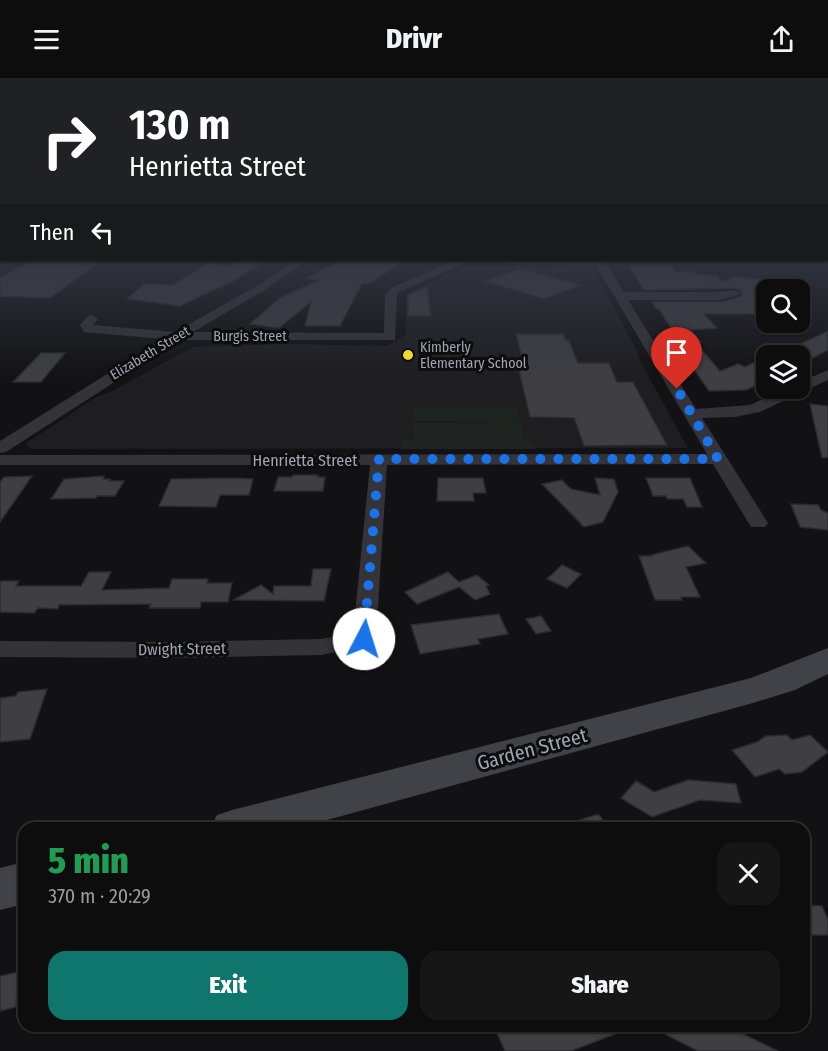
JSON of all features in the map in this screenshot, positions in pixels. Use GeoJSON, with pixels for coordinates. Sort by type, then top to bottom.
{"type":"FeatureCollection","features":[{"type":"Feature","properties":{"kind":"street","name":"Elizabeth Street"},"geometry":{"type":"LineString","coordinates":[[0,448],[177,336],[258,289]]}},
{"type":"Feature","properties":{"kind":"street","name":"Burgis Street"},"geometry":{"type":"LineString","coordinates":[[92,318],[86,328],[94,331],[177,336],[390,337],[391,295],[396,289]]}},
{"type":"Feature","properties":{"kind":"street"},"geometry":{"type":"LineString","coordinates":[[617,289],[758,523]]}},
{"type":"Feature","properties":{"kind":"street"},"geometry":{"type":"LineString","coordinates":[[621,296],[720,296],[734,292]]}},
{"type":"Feature","properties":{"kind":"street"},"geometry":{"type":"LineString","coordinates":[[810,383],[828,374]]}},
{"type":"Feature","properties":{"kind":"street"},"geometry":{"type":"LineString","coordinates":[[691,414],[735,412],[754,408],[774,399]]}},
{"type":"Feature","properties":{"kind":"street","name":"Henrietta Street"},"geometry":{"type":"LineString","coordinates":[[0,459],[718,459]]}},
{"type":"Feature","properties":{"kind":"street","name":"Dwight Street"},"geometry":{"type":"LineString","coordinates":[[0,648],[171,650],[310,647],[364,639],[379,459]]}},
{"type":"Feature","properties":{"kind":"street","name":"Garden Street"},"geometry":{"type":"LineString","coordinates":[[255,822],[753,690],[782,681],[828,660]]}},
{"type":"Feature","properties":{"kind":"street"},"geometry":{"type":"LineString","coordinates":[[0,889],[18,884]]}},
{"type":"Feature","properties":{"kind":"shaded area","name":"Kimberly Elementary School"},"geometry":{"type":"Polygon","coordinates":[[[416,289],[604,289],[639,359],[688,448],[31,449],[25,444],[94,398],[110,392],[193,347],[286,344],[387,346],[406,335],[406,294],[416,289]]]}},
{"type":"Feature","properties":{"kind":"shaded area"},"geometry":{"type":"Polygon","coordinates":[[[413,408],[517,408],[520,422],[413,421],[413,408]]]}},
{"type":"Feature","properties":{"kind":"shaded area"},"geometry":{"type":"Polygon","coordinates":[[[413,423],[521,423],[524,440],[534,441],[536,449],[401,449],[401,440],[445,440],[413,439],[413,423]]]}},
{"type":"Feature","properties":{"kind":"building"},"geometry":{"type":"Polygon","coordinates":[[[0,289],[62,289],[50,298],[0,296],[0,289]]]}},
{"type":"Feature","properties":{"kind":"building"},"geometry":{"type":"Polygon","coordinates":[[[138,289],[215,289],[180,306],[127,299],[138,289]]]}},
{"type":"Feature","properties":{"kind":"building"},"geometry":{"type":"Polygon","coordinates":[[[299,289],[359,289],[340,326],[305,326],[311,302],[279,328],[250,324],[280,298],[299,289]]]}},
{"type":"Feature","properties":{"kind":"building"},"geometry":{"type":"Polygon","coordinates":[[[420,289],[427,289],[431,316],[408,316],[408,295],[420,289]]]}},
{"type":"Feature","properties":{"kind":"building"},"geometry":{"type":"Polygon","coordinates":[[[512,289],[569,289],[544,299],[512,289]]]}},
{"type":"Feature","properties":{"kind":"building"},"geometry":{"type":"Polygon","coordinates":[[[737,289],[756,289],[756,314],[704,314],[717,328],[691,330],[701,342],[695,342],[720,371],[738,364],[745,367],[756,362],[756,386],[746,390],[709,391],[676,344],[676,341],[679,341],[652,302],[721,302],[742,295],[741,291],[737,289]]]}},
{"type":"Feature","properties":{"kind":"building"},"geometry":{"type":"Polygon","coordinates":[[[828,331],[828,350],[810,359],[810,345],[798,345],[828,331]]]}},
{"type":"Feature","properties":{"kind":"building"},"geometry":{"type":"Polygon","coordinates":[[[516,334],[563,334],[566,340],[569,340],[578,363],[609,363],[617,382],[633,382],[667,445],[584,446],[574,418],[530,417],[517,363],[523,363],[516,334]]]}},
{"type":"Feature","properties":{"kind":"building"},"geometry":{"type":"Polygon","coordinates":[[[41,353],[65,353],[41,382],[13,382],[41,353]]]}},
{"type":"Feature","properties":{"kind":"building"},"geometry":{"type":"Polygon","coordinates":[[[810,404],[828,406],[828,457],[822,458],[810,404]]]}},
{"type":"Feature","properties":{"kind":"building"},"geometry":{"type":"Polygon","coordinates":[[[293,475],[325,477],[323,491],[274,491],[278,477],[292,477],[293,475]]]}},
{"type":"Feature","properties":{"kind":"building"},"geometry":{"type":"Polygon","coordinates":[[[32,476],[0,522],[0,482],[4,477],[32,476]]]}},
{"type":"Feature","properties":{"kind":"building"},"geometry":{"type":"Polygon","coordinates":[[[104,476],[103,479],[110,479],[109,481],[124,481],[115,496],[51,499],[64,479],[104,476]]]}},
{"type":"Feature","properties":{"kind":"building"},"geometry":{"type":"Polygon","coordinates":[[[438,478],[483,478],[486,493],[473,493],[474,501],[437,501],[438,478]]]}},
{"type":"Feature","properties":{"kind":"building"},"geometry":{"type":"Polygon","coordinates":[[[595,478],[614,479],[618,492],[603,522],[584,527],[542,484],[562,480],[571,489],[600,495],[595,478]]]}},
{"type":"Feature","properties":{"kind":"building"},"geometry":{"type":"Polygon","coordinates":[[[646,478],[690,478],[702,507],[687,507],[683,499],[653,496],[646,478]]]}},
{"type":"Feature","properties":{"kind":"building"},"geometry":{"type":"Polygon","coordinates":[[[171,479],[253,479],[249,495],[220,495],[216,507],[159,506],[171,479]]]}},
{"type":"Feature","properties":{"kind":"building"},"geometry":{"type":"Polygon","coordinates":[[[791,504],[818,505],[821,510],[828,513],[828,530],[800,527],[791,504]]]}},
{"type":"Feature","properties":{"kind":"building"},"geometry":{"type":"Polygon","coordinates":[[[688,546],[706,563],[686,567],[700,597],[655,600],[639,556],[653,556],[651,555],[688,546]]]}},
{"type":"Feature","properties":{"kind":"building"},"geometry":{"type":"Polygon","coordinates":[[[562,565],[581,574],[567,588],[547,579],[562,565]]]}},
{"type":"Feature","properties":{"kind":"building"},"geometry":{"type":"Polygon","coordinates":[[[313,569],[331,569],[324,601],[233,600],[261,585],[273,594],[274,586],[311,586],[313,569]]]}},
{"type":"Feature","properties":{"kind":"building"},"geometry":{"type":"Polygon","coordinates":[[[89,572],[111,572],[102,590],[169,588],[172,579],[208,579],[207,583],[232,583],[228,602],[201,602],[200,608],[149,608],[151,604],[59,605],[58,609],[38,608],[34,613],[0,612],[0,581],[19,581],[16,586],[81,586],[89,572]]]}},
{"type":"Feature","properties":{"kind":"building"},"geometry":{"type":"Polygon","coordinates":[[[448,572],[459,582],[477,575],[489,585],[486,586],[490,594],[475,600],[459,587],[417,604],[405,592],[448,572]]]}},
{"type":"Feature","properties":{"kind":"building"},"geometry":{"type":"Polygon","coordinates":[[[499,614],[508,634],[478,639],[480,644],[420,654],[411,625],[499,614]]]}},
{"type":"Feature","properties":{"kind":"building"},"geometry":{"type":"Polygon","coordinates":[[[541,616],[551,631],[536,634],[526,619],[541,616]]]}},
{"type":"Feature","properties":{"kind":"building"},"geometry":{"type":"Polygon","coordinates":[[[47,689],[30,739],[0,742],[0,698],[16,696],[18,692],[47,689]]]}},
{"type":"Feature","properties":{"kind":"building"},"geometry":{"type":"Polygon","coordinates":[[[787,735],[792,740],[810,735],[828,752],[802,772],[785,774],[779,769],[755,777],[732,750],[757,742],[766,736],[787,735]]]}},
{"type":"Feature","properties":{"kind":"building"},"geometry":{"type":"Polygon","coordinates":[[[688,780],[736,784],[741,803],[700,800],[652,817],[621,798],[636,781],[654,792],[688,780]]]}},
{"type":"Feature","properties":{"kind":"building"},"geometry":{"type":"Polygon","coordinates":[[[599,815],[604,822],[574,822],[599,815]]]}},
{"type":"Feature","properties":{"kind":"building"},"geometry":{"type":"Polygon","coordinates":[[[810,905],[822,906],[828,920],[828,935],[810,935],[810,905]]]}},
{"type":"Feature","properties":{"kind":"building"},"geometry":{"type":"Polygon","coordinates":[[[18,972],[16,1007],[0,1011],[0,976],[18,972]]]}},
{"type":"Feature","properties":{"kind":"building"},"geometry":{"type":"Polygon","coordinates":[[[497,1032],[620,1032],[571,1051],[505,1051],[497,1032]]]}},
{"type":"Feature","properties":{"kind":"building"},"geometry":{"type":"Polygon","coordinates":[[[661,1032],[739,1032],[778,1051],[698,1051],[661,1032]]]}},
{"type":"Feature","properties":{"kind":"place","name":"Kimberly Elementary School"},"geometry":{"type":"Point","coordinates":[408,355]}},
{"type":"Feature","properties":{"kind":"route"},"geometry":{"type":"LineString","coordinates":[[364,639],[379,459],[718,459],[677,389]]}}]}
